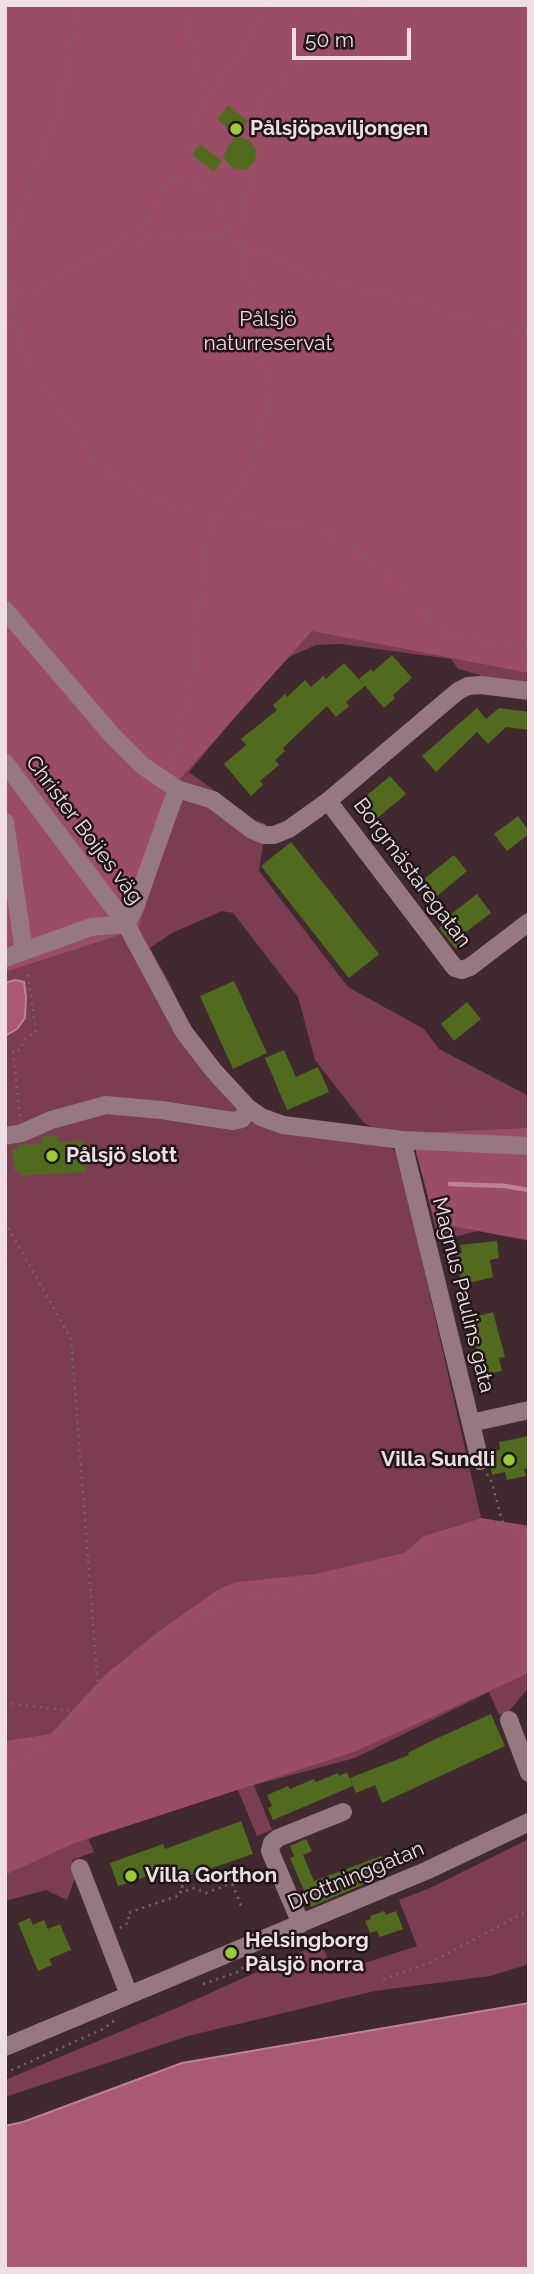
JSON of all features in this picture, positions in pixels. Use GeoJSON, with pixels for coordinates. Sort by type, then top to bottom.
{"type":"FeatureCollection","features":[{"type":"Feature","properties":{"kind":"street"},"geometry":{"type":"LineString","coordinates":[[5,610],[111,734],[143,766],[172,787],[213,800],[252,830],[265,835],[274,835],[289,829],[328,801],[458,691],[468,686],[481,685],[529,691]]}},
{"type":"Feature","properties":{"kind":"street","name":"Christer Boijes väg"},"geometry":{"type":"LineString","coordinates":[[5,763],[126,924],[184,1032],[214,1071],[248,1108]]}},
{"type":"Feature","properties":{"kind":"street"},"geometry":{"type":"LineString","coordinates":[[5,958],[91,927],[126,924],[135,907],[172,787]]}},
{"type":"Feature","properties":{"kind":"street","name":"Borgmästaregatan"},"geometry":{"type":"LineString","coordinates":[[328,801],[455,968],[462,970],[470,967],[529,922]]}},
{"type":"Feature","properties":{"kind":"street"},"geometry":{"type":"LineString","coordinates":[[5,822],[24,951]]}},
{"type":"Feature","properties":{"kind":"street"},"geometry":{"type":"LineString","coordinates":[[14,1135],[51,1120],[106,1105],[233,1121],[242,1119],[248,1108],[261,1117],[283,1125],[402,1140],[529,1146]]}},
{"type":"Feature","properties":{"kind":"street","name":"Magnus Paulins gata"},"geometry":{"type":"LineString","coordinates":[[402,1140],[480,1461]]}},
{"type":"Feature","properties":{"kind":"street"},"geometry":{"type":"LineString","coordinates":[[471,1423],[529,1410]]}},
{"type":"Feature","properties":{"kind":"street"},"geometry":{"type":"LineString","coordinates":[[509,1720],[529,1773]]}},
{"type":"Feature","properties":{"kind":"street"},"geometry":{"type":"LineString","coordinates":[[301,1924],[270,1851],[272,1843],[278,1838],[342,1812]]}},
{"type":"Feature","properties":{"kind":"street","name":"Drottninggatan"},"geometry":{"type":"LineString","coordinates":[[5,2047],[428,1870],[529,1822]]}},
{"type":"Feature","properties":{"kind":"street"},"geometry":{"type":"LineString","coordinates":[[80,1868],[129,1995]]}},
{"type":"Feature","properties":{"kind":"path"},"geometry":{"type":"LineString","coordinates":[[83,5],[77,16],[59,110],[9,238],[6,273],[7,295],[18,337],[34,374],[84,447],[103,468],[144,493],[188,512],[215,513],[325,530],[377,565],[445,633],[529,648]]}},
{"type":"Feature","properties":{"kind":"path"},"geometry":{"type":"LineString","coordinates":[[182,5],[207,101]]}},
{"type":"Feature","properties":{"kind":"path"},"geometry":{"type":"LineString","coordinates":[[7,295],[37,288],[109,250],[128,238],[149,215],[172,180],[207,101],[241,55],[248,38],[269,5]]}},
{"type":"Feature","properties":{"kind":"path"},"geometry":{"type":"LineString","coordinates":[[172,787],[192,680],[207,541],[215,513],[244,484],[269,400],[242,245],[245,196],[263,158],[260,99],[367,5]]}},
{"type":"Feature","properties":{"kind":"path"},"geometry":{"type":"LineString","coordinates":[[172,180],[181,177],[190,179],[204,189],[217,205],[225,224],[226,232],[220,238]]}},
{"type":"Feature","properties":{"kind":"path"},"geometry":{"type":"LineString","coordinates":[[109,250],[158,237],[207,234],[242,245],[321,278],[442,308],[464,319],[529,332]]}},
{"type":"Feature","properties":{"kind":"path"},"geometry":{"type":"LineString","coordinates":[[14,1135],[13,1051],[20,1050],[25,1038],[36,1032],[24,951]]}},
{"type":"Feature","properties":{"kind":"path"},"geometry":{"type":"LineString","coordinates":[[5,1222],[71,1339],[98,1688]]}},
{"type":"Feature","properties":{"kind":"path"},"geometry":{"type":"LineString","coordinates":[[480,1461],[492,1483],[503,1524]]}},
{"type":"Feature","properties":{"kind":"path"},"geometry":{"type":"LineString","coordinates":[[5,1763],[14,1765],[52,1739],[98,1688],[143,1645],[190,1620],[239,1600],[274,1598],[336,1576],[373,1574],[403,1566],[429,1543],[449,1534],[503,1524],[521,1530],[529,1529]]}},
{"type":"Feature","properties":{"kind":"path"},"geometry":{"type":"LineString","coordinates":[[5,1703],[73,1711]]}},
{"type":"Feature","properties":{"kind":"path"},"geometry":{"type":"LineString","coordinates":[[108,1938],[129,1922],[128,1913],[180,1895],[182,1886],[185,1891],[194,1888],[206,1893],[276,1865]]}},
{"type":"Feature","properties":{"kind":"path"},"geometry":{"type":"LineString","coordinates":[[226,1871],[242,1908]]}},
{"type":"Feature","properties":{"kind":"path"},"geometry":{"type":"LineString","coordinates":[[383,1979],[432,1962],[529,1910]]}},
{"type":"Feature","properties":{"kind":"path"},"geometry":{"type":"LineString","coordinates":[[5,2073],[73,2043]]}},
{"type":"Feature","properties":{"kind":"green space","name":"Pålsjö naturreservat"},"geometry":{"type":"Polygon","coordinates":[[[5,5],[529,5],[529,685],[481,678],[480,675],[458,669],[451,659],[341,644],[316,645],[289,657],[276,668],[189,772],[255,820],[266,824],[259,871],[348,987],[424,1029],[439,1049],[529,1096],[529,1241],[478,1231],[438,1241],[418,1150],[364,1123],[315,1060],[298,997],[233,913],[222,911],[172,933],[150,948],[195,1039],[269,1116],[387,1144],[394,1150],[399,1160],[481,1518],[424,1536],[480,1523],[512,1523],[529,1527],[529,1687],[510,1710],[499,1715],[489,1692],[355,1758],[254,1785],[272,1830],[257,1836],[237,1788],[85,1831],[94,1852],[72,1860],[76,1875],[67,1900],[46,1890],[5,1901],[5,5]]]}},
{"type":"Feature","properties":{"kind":"green space"},"geometry":{"type":"Polygon","coordinates":[[[5,5],[529,5],[529,673],[312,631],[179,780],[182,796],[138,929],[5,972],[5,5]]]}},
{"type":"Feature","properties":{"kind":"green space"},"geometry":{"type":"Polygon","coordinates":[[[529,1128],[529,1240],[435,1223],[411,1133],[529,1128]]]}},
{"type":"Feature","properties":{"kind":"green space"},"geometry":{"type":"Polygon","coordinates":[[[481,1518],[529,1526],[529,1673],[354,1752],[72,1844],[5,1875],[5,1741],[51,1734],[105,1675],[159,1631],[219,1589],[237,1582],[315,1574],[404,1553],[424,1536],[481,1518]]]}},
{"type":"Feature","properties":{"kind":"green space"},"geometry":{"type":"Polygon","coordinates":[[[529,1839],[529,1964],[490,1976],[375,1991],[188,2036],[5,2097],[5,2080],[179,2007],[321,1943],[334,1973],[417,1946],[399,1900],[432,1887],[529,1839]]]}},
{"type":"Feature","properties":{"kind":"shaded area"},"geometry":{"type":"Polygon","coordinates":[[[15,980],[24,982],[25,1018],[17,1029],[5,1036],[5,983],[15,980]]]}},
{"type":"Feature","properties":{"kind":"shaded area"},"geometry":{"type":"Polygon","coordinates":[[[529,2003],[529,2269],[5,2269],[5,2126],[23,2122],[182,2063],[529,2003]]]}},
{"type":"Feature","properties":{"kind":"building"},"geometry":{"type":"Polygon","coordinates":[[[228,105],[248,121],[236,135],[217,119],[228,105]]]}},
{"type":"Feature","properties":{"kind":"building"},"geometry":{"type":"Polygon","coordinates":[[[237,136],[250,141],[257,151],[254,163],[245,170],[233,168],[223,158],[228,146],[237,136]]]}},
{"type":"Feature","properties":{"kind":"building"},"geometry":{"type":"Polygon","coordinates":[[[200,144],[222,161],[214,172],[192,155],[200,144]]]}},
{"type":"Feature","properties":{"kind":"building"},"geometry":{"type":"Polygon","coordinates":[[[392,655],[412,678],[393,695],[395,698],[384,708],[359,679],[371,669],[373,672],[392,655]]]}},
{"type":"Feature","properties":{"kind":"building"},"geometry":{"type":"Polygon","coordinates":[[[344,663],[365,686],[346,702],[349,706],[336,717],[327,706],[283,748],[285,751],[275,760],[279,765],[260,781],[263,785],[251,796],[224,764],[246,745],[241,739],[277,710],[273,705],[285,694],[287,697],[305,680],[311,687],[323,676],[326,679],[344,663]]]}},
{"type":"Feature","properties":{"kind":"building"},"geometry":{"type":"Polygon","coordinates":[[[477,708],[486,719],[499,708],[529,712],[529,730],[506,727],[488,744],[477,732],[436,772],[422,756],[477,708]]]}},
{"type":"Feature","properties":{"kind":"building"},"geometry":{"type":"Polygon","coordinates":[[[390,776],[406,794],[375,820],[359,802],[390,776]]]}},
{"type":"Feature","properties":{"kind":"building"},"geometry":{"type":"Polygon","coordinates":[[[518,816],[529,834],[507,851],[494,834],[518,816]]]}},
{"type":"Feature","properties":{"kind":"building"},"geometry":{"type":"Polygon","coordinates":[[[291,842],[379,954],[349,978],[261,866],[291,842]]]}},
{"type":"Feature","properties":{"kind":"building"},"geometry":{"type":"Polygon","coordinates":[[[454,855],[467,871],[437,896],[424,879],[454,855]]]}},
{"type":"Feature","properties":{"kind":"building"},"geometry":{"type":"Polygon","coordinates":[[[477,894],[491,913],[462,935],[466,941],[456,949],[439,928],[447,922],[445,919],[477,894]]]}},
{"type":"Feature","properties":{"kind":"building"},"geometry":{"type":"Polygon","coordinates":[[[234,981],[267,1053],[233,1069],[200,996],[234,981]]]}},
{"type":"Feature","properties":{"kind":"building"},"geometry":{"type":"Polygon","coordinates":[[[467,1002],[481,1019],[454,1041],[441,1024],[467,1002]]]}},
{"type":"Feature","properties":{"kind":"building"},"geometry":{"type":"Polygon","coordinates":[[[284,1050],[296,1077],[318,1067],[329,1092],[287,1110],[265,1058],[284,1050]]]}},
{"type":"Feature","properties":{"kind":"building","name":"Pålsjö slott"},"geometry":{"type":"Polygon","coordinates":[[[58,1135],[59,1142],[84,1140],[84,1145],[90,1145],[91,1162],[85,1163],[86,1172],[20,1176],[20,1171],[14,1171],[12,1149],[18,1149],[18,1145],[42,1143],[43,1136],[58,1135]]]}},
{"type":"Feature","properties":{"kind":"building"},"geometry":{"type":"Polygon","coordinates":[[[497,1241],[499,1258],[490,1260],[493,1277],[462,1285],[456,1254],[462,1253],[460,1245],[497,1241]]]}},
{"type":"Feature","properties":{"kind":"building"},"geometry":{"type":"Polygon","coordinates":[[[493,1312],[505,1357],[499,1358],[502,1371],[479,1376],[475,1358],[479,1358],[470,1318],[493,1312]]]}},
{"type":"Feature","properties":{"kind":"building","name":"Villa Sundli"},"geometry":{"type":"Polygon","coordinates":[[[529,1436],[529,1468],[524,1469],[526,1476],[507,1480],[505,1472],[492,1475],[489,1452],[500,1450],[499,1442],[529,1436]]]}},
{"type":"Feature","properties":{"kind":"building"},"geometry":{"type":"Polygon","coordinates":[[[491,1714],[505,1746],[382,1803],[375,1785],[356,1793],[350,1778],[409,1755],[408,1753],[429,1742],[491,1714]]]}},
{"type":"Feature","properties":{"kind":"building"},"geometry":{"type":"Polygon","coordinates":[[[347,1772],[353,1786],[273,1820],[268,1808],[272,1806],[267,1795],[288,1786],[290,1789],[314,1779],[316,1782],[347,1772]]]}},
{"type":"Feature","properties":{"kind":"building"},"geometry":{"type":"Polygon","coordinates":[[[241,1821],[253,1854],[165,1884],[160,1872],[118,1886],[110,1863],[163,1844],[165,1849],[241,1821]]]}},
{"type":"Feature","properties":{"kind":"building"},"geometry":{"type":"Polygon","coordinates":[[[306,1839],[312,1851],[303,1855],[314,1881],[381,1856],[388,1874],[311,1907],[290,1858],[294,1856],[290,1846],[306,1839]]]}},
{"type":"Feature","properties":{"kind":"building"},"geometry":{"type":"Polygon","coordinates":[[[384,1911],[386,1915],[396,1911],[403,1929],[380,1937],[377,1931],[370,1933],[365,1921],[384,1911]]]}},
{"type":"Feature","properties":{"kind":"building"},"geometry":{"type":"Polygon","coordinates":[[[30,1918],[33,1925],[44,1920],[48,1929],[60,1924],[71,1950],[49,1959],[52,1965],[38,1971],[18,1923],[30,1918]]]}},
{"type":"Feature","properties":{"kind":"waterway"},"geometry":{"type":"LineString","coordinates":[[450,1184],[505,1186],[529,1190]]}},
{"type":"Feature","properties":{"kind":"place","name":"Pålsjöpaviljongen"},"geometry":{"type":"Point","coordinates":[236,129]}},
{"type":"Feature","properties":{"kind":"place","name":"Pålsjö slott"},"geometry":{"type":"Point","coordinates":[52,1156]}},
{"type":"Feature","properties":{"kind":"place","name":"Villa Sundli"},"geometry":{"type":"Point","coordinates":[509,1460]}},
{"type":"Feature","properties":{"kind":"place","name":"Villa Gorthon"},"geometry":{"type":"Point","coordinates":[131,1876]}},
{"type":"Feature","properties":{"kind":"place","name":"Helsingborg Pålsjö norra"},"geometry":{"type":"Point","coordinates":[231,1953]}}]}
